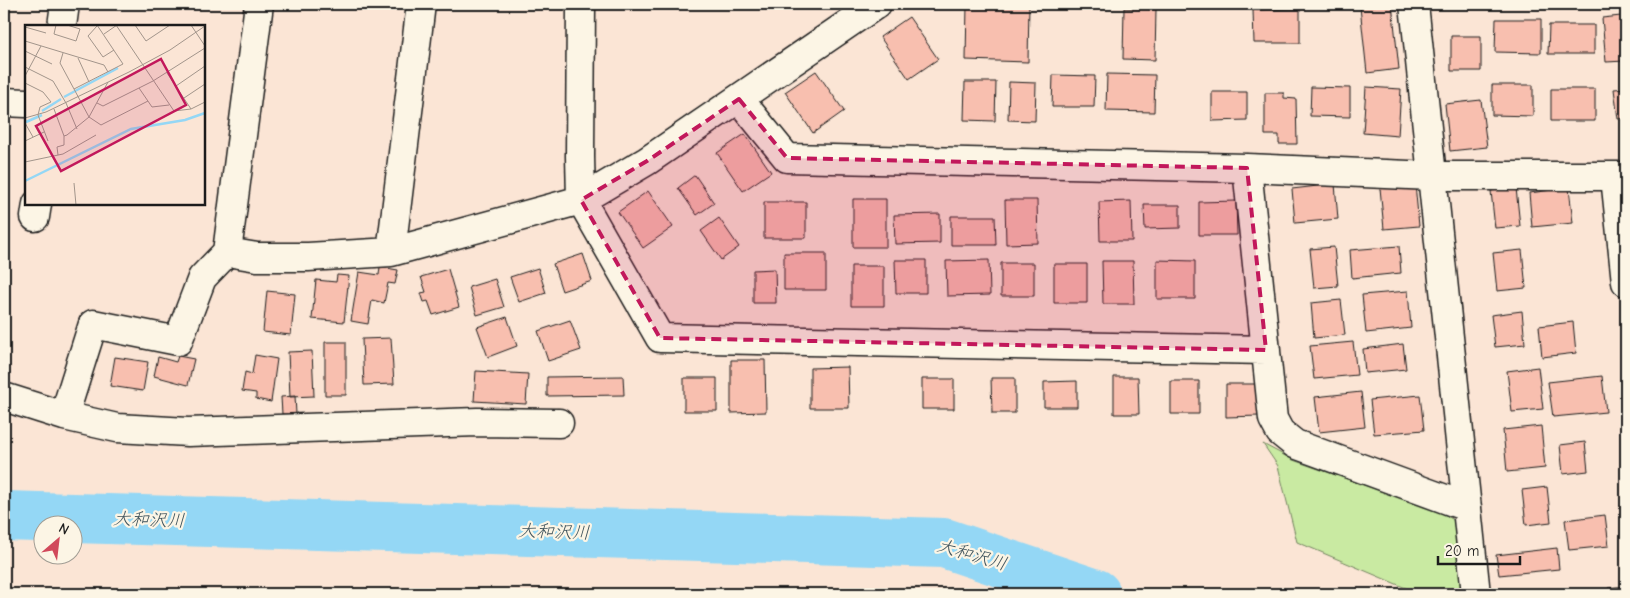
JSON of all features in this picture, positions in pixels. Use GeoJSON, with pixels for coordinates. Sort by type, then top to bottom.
{"type":"FeatureCollection","features":[{"type":"Feature","properties":{"kind":"street"},"geometry":{"type":"LineString","coordinates":[[62,25],[65,4]]}},
{"type":"Feature","properties":{"kind":"street"},"geometry":{"type":"LineString","coordinates":[[64,416],[93,324],[178,341],[202,278],[227,252],[258,4]]}},
{"type":"Feature","properties":{"kind":"street"},"geometry":{"type":"LineString","coordinates":[[391,252],[421,4]]}},
{"type":"Feature","properties":{"kind":"street"},"geometry":{"type":"LineString","coordinates":[[581,4],[580,156],[582,200],[660,338],[1266,350]]}},
{"type":"Feature","properties":{"kind":"street"},"geometry":{"type":"LineString","coordinates":[[227,252],[257,257],[308,257],[391,252],[582,200],[647,161],[877,4]]}},
{"type":"Feature","properties":{"kind":"street"},"geometry":{"type":"LineString","coordinates":[[1414,4],[1476,594]]}},
{"type":"Feature","properties":{"kind":"street"},"geometry":{"type":"LineString","coordinates":[[739,99],[787,158],[1247,168],[1432,176],[1621,176],[1626,282]]}},
{"type":"Feature","properties":{"kind":"street"},"geometry":{"type":"LineString","coordinates":[[4,102],[25,103]]}},
{"type":"Feature","properties":{"kind":"street"},"geometry":{"type":"LineString","coordinates":[[1247,168],[1273,419],[1280,432],[1295,444],[1467,506]]}},
{"type":"Feature","properties":{"kind":"street"},"geometry":{"type":"LineString","coordinates":[[4,397],[64,416],[117,428],[188,432],[477,422],[559,423]]}},
{"type":"Feature","properties":{"kind":"highlighted area"},"geometry":{"type":"Polygon","coordinates":[[[739,99],[787,158],[1247,168],[1266,350],[660,338],[581,200],[647,161],[739,99]]]}},
{"type":"Feature","properties":{"kind":"green space"},"geometry":{"type":"Polygon","coordinates":[[[1263,444],[1293,460],[1438,511],[1454,520],[1462,594],[1420,594],[1297,542],[1278,466],[1263,444]]]}},
{"type":"Feature","properties":{"kind":"building"},"geometry":{"type":"Polygon","coordinates":[[[967,4],[1029,4],[1028,62],[966,60],[967,4]]]}},
{"type":"Feature","properties":{"kind":"building"},"geometry":{"type":"Polygon","coordinates":[[[1392,4],[1399,69],[1367,73],[1360,7],[1392,4]]]}},
{"type":"Feature","properties":{"kind":"building"},"geometry":{"type":"Polygon","coordinates":[[[1124,8],[1156,9],[1155,60],[1123,59],[1124,8]]]}},
{"type":"Feature","properties":{"kind":"building"},"geometry":{"type":"Polygon","coordinates":[[[1300,9],[1300,43],[1254,43],[1253,10],[1300,9]]]}},
{"type":"Feature","properties":{"kind":"building"},"geometry":{"type":"Polygon","coordinates":[[[1621,16],[1625,61],[1606,62],[1602,18],[1621,16]]]}},
{"type":"Feature","properties":{"kind":"building"},"geometry":{"type":"Polygon","coordinates":[[[909,17],[938,59],[909,79],[880,37],[909,17]]]}},
{"type":"Feature","properties":{"kind":"building"},"geometry":{"type":"Polygon","coordinates":[[[1496,19],[1541,19],[1541,53],[1495,52],[1496,19]]]}},
{"type":"Feature","properties":{"kind":"building"},"geometry":{"type":"Polygon","coordinates":[[[1549,25],[1594,25],[1594,54],[1548,54],[1549,25]]]}},
{"type":"Feature","properties":{"kind":"building"},"geometry":{"type":"Polygon","coordinates":[[[1451,36],[1481,36],[1481,71],[1451,71],[1451,36]]]}},
{"type":"Feature","properties":{"kind":"building"},"geometry":{"type":"Polygon","coordinates":[[[816,71],[844,111],[813,133],[785,92],[816,71]]]}},
{"type":"Feature","properties":{"kind":"building"},"geometry":{"type":"Polygon","coordinates":[[[1107,74],[1155,75],[1154,112],[1106,111],[1107,74]]]}},
{"type":"Feature","properties":{"kind":"building"},"geometry":{"type":"Polygon","coordinates":[[[1053,75],[1095,76],[1094,107],[1052,107],[1053,75]]]}},
{"type":"Feature","properties":{"kind":"building"},"geometry":{"type":"Polygon","coordinates":[[[965,82],[996,82],[995,121],[964,120],[965,82]]]}},
{"type":"Feature","properties":{"kind":"building"},"geometry":{"type":"Polygon","coordinates":[[[1009,82],[1036,83],[1035,121],[1008,120],[1009,82]]]}},
{"type":"Feature","properties":{"kind":"building"},"geometry":{"type":"Polygon","coordinates":[[[1492,85],[1533,85],[1533,116],[1492,115],[1492,85]]]}},
{"type":"Feature","properties":{"kind":"building"},"geometry":{"type":"Polygon","coordinates":[[[1311,87],[1350,88],[1350,117],[1310,116],[1311,87]]]}},
{"type":"Feature","properties":{"kind":"building"},"geometry":{"type":"Polygon","coordinates":[[[1366,87],[1401,89],[1398,136],[1363,133],[1366,87]]]}},
{"type":"Feature","properties":{"kind":"building"},"geometry":{"type":"Polygon","coordinates":[[[1626,88],[1626,118],[1618,119],[1614,89],[1626,88]]]}},
{"type":"Feature","properties":{"kind":"building"},"geometry":{"type":"Polygon","coordinates":[[[1551,89],[1595,89],[1595,121],[1551,121],[1551,89]]]}},
{"type":"Feature","properties":{"kind":"building"},"geometry":{"type":"Polygon","coordinates":[[[1212,92],[1247,92],[1247,120],[1212,121],[1212,92]]]}},
{"type":"Feature","properties":{"kind":"building"},"geometry":{"type":"Polygon","coordinates":[[[1265,93],[1284,93],[1284,98],[1296,99],[1297,144],[1279,144],[1279,135],[1265,135],[1265,93]]]}},
{"type":"Feature","properties":{"kind":"building"},"geometry":{"type":"Polygon","coordinates":[[[1481,100],[1487,147],[1450,151],[1445,104],[1481,100]]]}},
{"type":"Feature","properties":{"kind":"building"},"geometry":{"type":"Polygon","coordinates":[[[745,134],[771,172],[743,191],[717,153],[745,134]]]}},
{"type":"Feature","properties":{"kind":"building"},"geometry":{"type":"Polygon","coordinates":[[[695,175],[714,203],[697,215],[678,188],[695,175]]]}},
{"type":"Feature","properties":{"kind":"building"},"geometry":{"type":"Polygon","coordinates":[[[1335,184],[1338,219],[1295,223],[1292,189],[1335,184]]]}},
{"type":"Feature","properties":{"kind":"building"},"geometry":{"type":"Polygon","coordinates":[[[1415,184],[1419,226],[1384,229],[1380,188],[1415,184]]]}},
{"type":"Feature","properties":{"kind":"building"},"geometry":{"type":"Polygon","coordinates":[[[1516,188],[1520,226],[1495,228],[1491,191],[1516,188]]]}},
{"type":"Feature","properties":{"kind":"building"},"geometry":{"type":"Polygon","coordinates":[[[1569,188],[1573,223],[1532,227],[1529,193],[1569,188]]]}},
{"type":"Feature","properties":{"kind":"building"},"geometry":{"type":"Polygon","coordinates":[[[648,191],[673,227],[643,248],[618,212],[648,191]]]}},
{"type":"Feature","properties":{"kind":"building"},"geometry":{"type":"Polygon","coordinates":[[[853,199],[886,199],[886,247],[853,247],[853,199]]]}},
{"type":"Feature","properties":{"kind":"building"},"geometry":{"type":"Polygon","coordinates":[[[1005,200],[1037,200],[1038,243],[1006,244],[1005,200]]]}},
{"type":"Feature","properties":{"kind":"building"},"geometry":{"type":"Polygon","coordinates":[[[1131,201],[1132,241],[1100,241],[1099,202],[1131,201]]]}},
{"type":"Feature","properties":{"kind":"building"},"geometry":{"type":"Polygon","coordinates":[[[1236,201],[1237,235],[1199,235],[1199,202],[1236,201]]]}},
{"type":"Feature","properties":{"kind":"building"},"geometry":{"type":"Polygon","coordinates":[[[764,202],[806,202],[806,238],[764,238],[764,202]]]}},
{"type":"Feature","properties":{"kind":"building"},"geometry":{"type":"Polygon","coordinates":[[[1144,205],[1180,205],[1180,228],[1145,229],[1144,205]]]}},
{"type":"Feature","properties":{"kind":"building"},"geometry":{"type":"Polygon","coordinates":[[[940,214],[940,243],[895,244],[894,215],[940,214]]]}},
{"type":"Feature","properties":{"kind":"building"},"geometry":{"type":"Polygon","coordinates":[[[951,216],[995,216],[996,245],[951,245],[951,216]]]}},
{"type":"Feature","properties":{"kind":"building"},"geometry":{"type":"Polygon","coordinates":[[[719,218],[739,247],[721,260],[701,231],[719,218]]]}},
{"type":"Feature","properties":{"kind":"building"},"geometry":{"type":"Polygon","coordinates":[[[1399,246],[1401,273],[1352,278],[1350,250],[1399,246]]]}},
{"type":"Feature","properties":{"kind":"building"},"geometry":{"type":"Polygon","coordinates":[[[1334,247],[1338,286],[1314,288],[1310,249],[1334,247]]]}},
{"type":"Feature","properties":{"kind":"building"},"geometry":{"type":"Polygon","coordinates":[[[1522,250],[1526,288],[1497,291],[1493,253],[1522,250]]]}},
{"type":"Feature","properties":{"kind":"building"},"geometry":{"type":"Polygon","coordinates":[[[784,253],[826,253],[826,290],[784,290],[784,253]]]}},
{"type":"Feature","properties":{"kind":"building"},"geometry":{"type":"Polygon","coordinates":[[[583,254],[592,281],[562,291],[553,264],[583,254]]]}},
{"type":"Feature","properties":{"kind":"building"},"geometry":{"type":"Polygon","coordinates":[[[895,260],[926,260],[926,293],[896,293],[895,260]]]}},
{"type":"Feature","properties":{"kind":"building"},"geometry":{"type":"Polygon","coordinates":[[[989,260],[990,295],[947,296],[946,261],[989,260]]]}},
{"type":"Feature","properties":{"kind":"building"},"geometry":{"type":"Polygon","coordinates":[[[1157,260],[1195,261],[1195,299],[1157,299],[1157,260]]]}},
{"type":"Feature","properties":{"kind":"building"},"geometry":{"type":"Polygon","coordinates":[[[1102,261],[1133,261],[1134,304],[1103,304],[1102,261]]]}},
{"type":"Feature","properties":{"kind":"building"},"geometry":{"type":"Polygon","coordinates":[[[1001,263],[1034,263],[1034,296],[1001,296],[1001,263]]]}},
{"type":"Feature","properties":{"kind":"building"},"geometry":{"type":"Polygon","coordinates":[[[1054,264],[1087,264],[1087,303],[1054,303],[1054,264]]]}},
{"type":"Feature","properties":{"kind":"building"},"geometry":{"type":"Polygon","coordinates":[[[851,266],[884,266],[884,306],[851,306],[851,266]]]}},
{"type":"Feature","properties":{"kind":"building"},"geometry":{"type":"Polygon","coordinates":[[[380,267],[398,270],[395,284],[388,283],[384,303],[372,300],[368,324],[351,321],[359,272],[379,275],[380,267]]]}},
{"type":"Feature","properties":{"kind":"building"},"geometry":{"type":"Polygon","coordinates":[[[538,268],[546,293],[519,302],[510,277],[538,268]]]}},
{"type":"Feature","properties":{"kind":"building"},"geometry":{"type":"Polygon","coordinates":[[[448,269],[459,307],[433,315],[428,301],[424,302],[421,293],[426,292],[421,277],[448,269]]]}},
{"type":"Feature","properties":{"kind":"building"},"geometry":{"type":"Polygon","coordinates":[[[775,269],[776,303],[753,303],[753,270],[775,269]]]}},
{"type":"Feature","properties":{"kind":"building"},"geometry":{"type":"Polygon","coordinates":[[[337,275],[349,276],[344,322],[312,319],[316,280],[336,282],[337,275]]]}},
{"type":"Feature","properties":{"kind":"building"},"geometry":{"type":"Polygon","coordinates":[[[495,279],[504,307],[477,315],[469,287],[495,279]]]}},
{"type":"Feature","properties":{"kind":"building"},"geometry":{"type":"Polygon","coordinates":[[[267,291],[295,294],[291,335],[263,332],[267,291]]]}},
{"type":"Feature","properties":{"kind":"building"},"geometry":{"type":"Polygon","coordinates":[[[1408,291],[1411,328],[1366,333],[1362,295],[1408,291]]]}},
{"type":"Feature","properties":{"kind":"building"},"geometry":{"type":"Polygon","coordinates":[[[1341,300],[1345,335],[1314,338],[1311,303],[1341,300]]]}},
{"type":"Feature","properties":{"kind":"building"},"geometry":{"type":"Polygon","coordinates":[[[1522,311],[1525,344],[1495,347],[1491,315],[1522,311]]]}},
{"type":"Feature","properties":{"kind":"building"},"geometry":{"type":"Polygon","coordinates":[[[507,317],[517,346],[488,357],[477,327],[507,317]]]}},
{"type":"Feature","properties":{"kind":"building"},"geometry":{"type":"Polygon","coordinates":[[[570,320],[581,350],[548,361],[538,331],[570,320]]]}},
{"type":"Feature","properties":{"kind":"building"},"geometry":{"type":"Polygon","coordinates":[[[1573,322],[1576,353],[1542,357],[1539,326],[1573,322]]]}},
{"type":"Feature","properties":{"kind":"building"},"geometry":{"type":"Polygon","coordinates":[[[391,338],[394,384],[364,385],[362,339],[391,338]]]}},
{"type":"Feature","properties":{"kind":"building"},"geometry":{"type":"Polygon","coordinates":[[[325,342],[346,342],[346,395],[325,395],[325,342]]]}},
{"type":"Feature","properties":{"kind":"building"},"geometry":{"type":"Polygon","coordinates":[[[1353,342],[1357,375],[1314,379],[1310,346],[1353,342]]]}},
{"type":"Feature","properties":{"kind":"building"},"geometry":{"type":"Polygon","coordinates":[[[1403,344],[1406,369],[1365,373],[1363,349],[1403,344]]]}},
{"type":"Feature","properties":{"kind":"building"},"geometry":{"type":"Polygon","coordinates":[[[312,351],[314,396],[290,397],[288,352],[312,351]]]}},
{"type":"Feature","properties":{"kind":"building"},"geometry":{"type":"Polygon","coordinates":[[[255,355],[277,359],[271,402],[256,399],[256,393],[242,391],[245,372],[252,374],[255,355]]]}},
{"type":"Feature","properties":{"kind":"building"},"geometry":{"type":"Polygon","coordinates":[[[178,356],[194,359],[188,385],[154,376],[158,357],[176,362],[178,356]]]}},
{"type":"Feature","properties":{"kind":"building"},"geometry":{"type":"Polygon","coordinates":[[[115,357],[148,362],[143,391],[110,386],[115,357]]]}},
{"type":"Feature","properties":{"kind":"building"},"geometry":{"type":"Polygon","coordinates":[[[731,360],[765,360],[766,412],[731,413],[731,360]]]}},
{"type":"Feature","properties":{"kind":"building"},"geometry":{"type":"Polygon","coordinates":[[[848,367],[849,408],[810,408],[810,368],[848,367]]]}},
{"type":"Feature","properties":{"kind":"building"},"geometry":{"type":"Polygon","coordinates":[[[1538,367],[1543,409],[1512,412],[1507,371],[1538,367]]]}},
{"type":"Feature","properties":{"kind":"building"},"geometry":{"type":"Polygon","coordinates":[[[476,371],[528,374],[526,404],[474,401],[476,371]]]}},
{"type":"Feature","properties":{"kind":"building"},"geometry":{"type":"Polygon","coordinates":[[[623,376],[624,395],[547,396],[547,377],[623,376]]]}},
{"type":"Feature","properties":{"kind":"building"},"geometry":{"type":"Polygon","coordinates":[[[1602,376],[1606,412],[1553,417],[1548,382],[1602,376]]]}},
{"type":"Feature","properties":{"kind":"building"},"geometry":{"type":"Polygon","coordinates":[[[1114,377],[1138,377],[1139,414],[1114,414],[1114,377]]]}},
{"type":"Feature","properties":{"kind":"building"},"geometry":{"type":"Polygon","coordinates":[[[684,378],[717,378],[717,411],[684,411],[684,378]]]}},
{"type":"Feature","properties":{"kind":"building"},"geometry":{"type":"Polygon","coordinates":[[[991,378],[1015,378],[1015,413],[992,413],[991,378]]]}},
{"type":"Feature","properties":{"kind":"building"},"geometry":{"type":"Polygon","coordinates":[[[922,379],[954,379],[954,409],[922,409],[922,379]]]}},
{"type":"Feature","properties":{"kind":"building"},"geometry":{"type":"Polygon","coordinates":[[[1077,381],[1077,407],[1044,407],[1044,382],[1077,381]]]}},
{"type":"Feature","properties":{"kind":"building"},"geometry":{"type":"Polygon","coordinates":[[[1171,381],[1199,381],[1199,414],[1171,414],[1171,381]]]}},
{"type":"Feature","properties":{"kind":"building"},"geometry":{"type":"Polygon","coordinates":[[[1226,384],[1258,384],[1259,416],[1226,417],[1226,384]]]}},
{"type":"Feature","properties":{"kind":"building"},"geometry":{"type":"Polygon","coordinates":[[[1361,392],[1365,427],[1319,432],[1315,397],[1361,392]]]}},
{"type":"Feature","properties":{"kind":"building"},"geometry":{"type":"Polygon","coordinates":[[[1420,395],[1424,430],[1374,434],[1370,400],[1420,395]]]}},
{"type":"Feature","properties":{"kind":"building"},"geometry":{"type":"Polygon","coordinates":[[[295,396],[296,414],[282,414],[281,397],[295,396]]]}},
{"type":"Feature","properties":{"kind":"building"},"geometry":{"type":"Polygon","coordinates":[[[1541,426],[1545,468],[1507,472],[1503,430],[1541,426]]]}},
{"type":"Feature","properties":{"kind":"building"},"geometry":{"type":"Polygon","coordinates":[[[1585,442],[1588,471],[1563,474],[1560,445],[1585,442]]]}},
{"type":"Feature","properties":{"kind":"building"},"geometry":{"type":"Polygon","coordinates":[[[1547,487],[1551,522],[1526,525],[1522,490],[1547,487]]]}},
{"type":"Feature","properties":{"kind":"building"},"geometry":{"type":"Polygon","coordinates":[[[1605,515],[1609,546],[1569,550],[1565,520],[1605,515]]]}},
{"type":"Feature","properties":{"kind":"building"},"geometry":{"type":"Polygon","coordinates":[[[1557,548],[1559,569],[1499,575],[1496,555],[1557,548]]]}},
{"type":"Feature","properties":{"kind":"building"},"geometry":{"type":"Polygon","coordinates":[[[1626,586],[1626,594],[1608,594],[1608,588],[1626,586]]]}},
{"type":"Feature","properties":{"kind":"waterway","name":"大和沢川"},"geometry":{"type":"LineString","coordinates":[[4,516],[944,543],[1096,594]]}}]}
